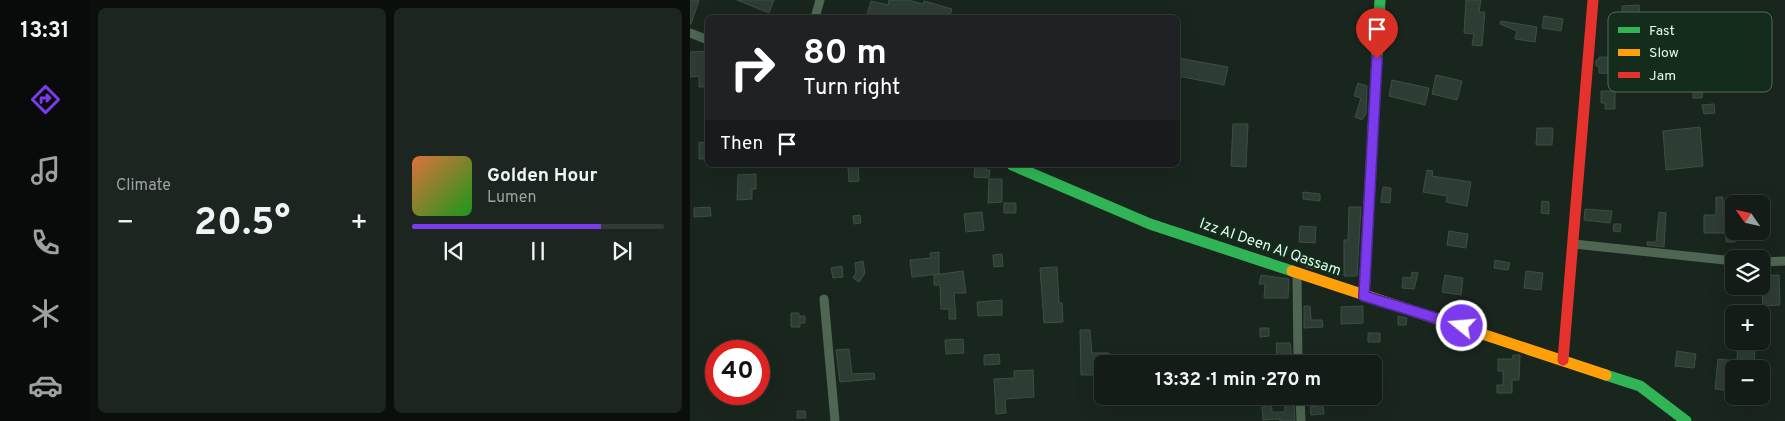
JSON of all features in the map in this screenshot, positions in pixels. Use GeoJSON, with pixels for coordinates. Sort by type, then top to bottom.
{"type":"FeatureCollection","features":[{"type":"Feature","properties":{"kind":"street"},"geometry":{"type":"LineString","coordinates":[[816,15],[820,0]]}},
{"type":"Feature","properties":{"kind":"street"},"geometry":{"type":"LineString","coordinates":[[1364,296],[1380,0]]}},
{"type":"Feature","properties":{"kind":"street"},"geometry":{"type":"LineString","coordinates":[[1563,360],[1574,244],[1592,0]]}},
{"type":"Feature","properties":{"kind":"street"},"geometry":{"type":"LineString","coordinates":[[690,33],[705,39]]}},
{"type":"Feature","properties":{"kind":"street","name":"Izz Al Deen Al Qassam"},"geometry":{"type":"LineString","coordinates":[[1017,167],[1150,224],[1640,386],[1686,421]]}},
{"type":"Feature","properties":{"kind":"street"},"geometry":{"type":"LineString","coordinates":[[1574,244],[1693,258],[1725,260]]}},
{"type":"Feature","properties":{"kind":"street"},"geometry":{"type":"LineString","coordinates":[[1770,262],[1785,261]]}},
{"type":"Feature","properties":{"kind":"street"},"geometry":{"type":"LineString","coordinates":[[1297,274],[1298,355]]}},
{"type":"Feature","properties":{"kind":"street"},"geometry":{"type":"LineString","coordinates":[[824,299],[835,421]]}},
{"type":"Feature","properties":{"kind":"street"},"geometry":{"type":"LineString","coordinates":[[1300,405],[1301,421]]}},
{"type":"Feature","properties":{"kind":"building"},"geometry":{"type":"Polygon","coordinates":[[[690,0],[699,0],[691,24],[690,24],[690,0]]]}},
{"type":"Feature","properties":{"kind":"building"},"geometry":{"type":"Polygon","coordinates":[[[737,0],[774,0],[769,13],[737,0]]]}},
{"type":"Feature","properties":{"kind":"building"},"geometry":{"type":"Polygon","coordinates":[[[889,0],[908,0],[923,4],[924,1],[952,9],[950,15],[867,15],[871,1],[888,5],[889,0]]]}},
{"type":"Feature","properties":{"kind":"building"},"geometry":{"type":"Polygon","coordinates":[[[1466,0],[1481,0],[1479,12],[1485,12],[1482,46],[1472,45],[1474,34],[1464,33],[1466,0]]]}},
{"type":"Feature","properties":{"kind":"building"},"geometry":{"type":"Polygon","coordinates":[[[1639,5],[1639,12],[1622,12],[1622,6],[1639,5]]]}},
{"type":"Feature","properties":{"kind":"building"},"geometry":{"type":"Polygon","coordinates":[[[1544,16],[1563,19],[1561,31],[1542,28],[1544,16]]]}},
{"type":"Feature","properties":{"kind":"building"},"geometry":{"type":"Polygon","coordinates":[[[1501,21],[1537,27],[1535,42],[1515,39],[1517,31],[1500,24],[1501,21]]]}},
{"type":"Feature","properties":{"kind":"building"},"geometry":{"type":"Polygon","coordinates":[[[705,51],[705,87],[699,87],[699,76],[690,77],[690,52],[705,51]]]}},
{"type":"Feature","properties":{"kind":"building"},"geometry":{"type":"Polygon","coordinates":[[[1599,57],[1608,57],[1608,73],[1599,73],[1599,66],[1596,66],[1596,60],[1599,60],[1599,57]]]}},
{"type":"Feature","properties":{"kind":"building"},"geometry":{"type":"Polygon","coordinates":[[[1180,58],[1228,67],[1224,85],[1180,76],[1180,58]]]}},
{"type":"Feature","properties":{"kind":"building"},"geometry":{"type":"Polygon","coordinates":[[[1436,75],[1462,81],[1457,100],[1432,94],[1436,75]]]}},
{"type":"Feature","properties":{"kind":"building"},"geometry":{"type":"Polygon","coordinates":[[[1392,80],[1429,88],[1425,105],[1389,96],[1392,80]]]}},
{"type":"Feature","properties":{"kind":"building"},"geometry":{"type":"Polygon","coordinates":[[[1358,83],[1367,86],[1366,114],[1362,120],[1355,117],[1361,98],[1354,96],[1358,83]]]}},
{"type":"Feature","properties":{"kind":"building"},"geometry":{"type":"Polygon","coordinates":[[[1601,91],[1615,92],[1615,109],[1605,109],[1605,103],[1601,103],[1601,91]]]}},
{"type":"Feature","properties":{"kind":"building"},"geometry":{"type":"Polygon","coordinates":[[[1693,92],[1702,92],[1702,98],[1693,98],[1693,92]]]}},
{"type":"Feature","properties":{"kind":"building"},"geometry":{"type":"Polygon","coordinates":[[[1714,104],[1715,113],[1704,114],[1702,105],[1714,104]]]}},
{"type":"Feature","properties":{"kind":"building"},"geometry":{"type":"Polygon","coordinates":[[[1233,124],[1248,124],[1246,167],[1231,166],[1233,124]]]}},
{"type":"Feature","properties":{"kind":"building"},"geometry":{"type":"Polygon","coordinates":[[[1700,127],[1703,166],[1666,170],[1663,131],[1700,127]]]}},
{"type":"Feature","properties":{"kind":"building"},"geometry":{"type":"Polygon","coordinates":[[[1537,128],[1553,128],[1552,145],[1536,145],[1537,128]]]}},
{"type":"Feature","properties":{"kind":"building"},"geometry":{"type":"Polygon","coordinates":[[[699,142],[705,143],[705,159],[699,159],[699,142]]]}},
{"type":"Feature","properties":{"kind":"building"},"geometry":{"type":"Polygon","coordinates":[[[858,167],[859,181],[849,182],[848,168],[858,167]]]}},
{"type":"Feature","properties":{"kind":"building"},"geometry":{"type":"Polygon","coordinates":[[[975,167],[986,167],[986,170],[990,170],[989,178],[974,177],[975,167]]]}},
{"type":"Feature","properties":{"kind":"building"},"geometry":{"type":"Polygon","coordinates":[[[1427,170],[1433,171],[1432,176],[1471,182],[1467,206],[1446,202],[1447,196],[1423,192],[1427,170]]]}},
{"type":"Feature","properties":{"kind":"building"},"geometry":{"type":"Polygon","coordinates":[[[756,174],[756,189],[752,189],[752,199],[737,200],[738,175],[756,174]]]}},
{"type":"Feature","properties":{"kind":"building"},"geometry":{"type":"Polygon","coordinates":[[[989,179],[1002,179],[1002,202],[988,203],[989,179]]]}},
{"type":"Feature","properties":{"kind":"building"},"geometry":{"type":"Polygon","coordinates":[[[1383,187],[1391,188],[1390,203],[1381,202],[1383,187]]]}},
{"type":"Feature","properties":{"kind":"building"},"geometry":{"type":"Polygon","coordinates":[[[1303,192],[1320,194],[1320,201],[1303,199],[1303,192]]]}},
{"type":"Feature","properties":{"kind":"building"},"geometry":{"type":"Polygon","coordinates":[[[1716,197],[1723,197],[1725,233],[1704,233],[1704,215],[1716,215],[1716,197]]]}},
{"type":"Feature","properties":{"kind":"building"},"geometry":{"type":"Polygon","coordinates":[[[1542,201],[1549,202],[1549,214],[1541,213],[1542,201]]]}},
{"type":"Feature","properties":{"kind":"building"},"geometry":{"type":"Polygon","coordinates":[[[1004,203],[1016,203],[1016,213],[1004,213],[1004,203]]]}},
{"type":"Feature","properties":{"kind":"building"},"geometry":{"type":"Polygon","coordinates":[[[710,207],[711,216],[694,217],[694,208],[710,207]]]}},
{"type":"Feature","properties":{"kind":"building"},"geometry":{"type":"Polygon","coordinates":[[[1349,207],[1361,207],[1357,276],[1344,276],[1344,240],[1348,240],[1349,207]]]}},
{"type":"Feature","properties":{"kind":"building"},"geometry":{"type":"Polygon","coordinates":[[[1585,209],[1612,211],[1610,223],[1584,220],[1585,209]]]}},
{"type":"Feature","properties":{"kind":"building"},"geometry":{"type":"Polygon","coordinates":[[[982,212],[984,230],[966,232],[964,214],[982,212]]]}},
{"type":"Feature","properties":{"kind":"building"},"geometry":{"type":"Polygon","coordinates":[[[1659,212],[1666,213],[1664,247],[1647,245],[1647,242],[1656,242],[1659,212]]]}},
{"type":"Feature","properties":{"kind":"building"},"geometry":{"type":"Polygon","coordinates":[[[860,215],[861,223],[854,224],[853,216],[860,215]]]}},
{"type":"Feature","properties":{"kind":"building"},"geometry":{"type":"Polygon","coordinates":[[[1614,224],[1621,224],[1620,232],[1613,231],[1614,224]]]}},
{"type":"Feature","properties":{"kind":"building"},"geometry":{"type":"Polygon","coordinates":[[[1300,226],[1316,227],[1315,243],[1299,242],[1300,226]]]}},
{"type":"Feature","properties":{"kind":"building"},"geometry":{"type":"Polygon","coordinates":[[[1449,231],[1468,234],[1466,248],[1447,245],[1449,231]]]}},
{"type":"Feature","properties":{"kind":"building"},"geometry":{"type":"Polygon","coordinates":[[[1726,240],[1735,240],[1735,242],[1726,242],[1726,240]]]}},
{"type":"Feature","properties":{"kind":"building"},"geometry":{"type":"Polygon","coordinates":[[[939,252],[939,274],[912,277],[910,260],[931,258],[930,253],[939,252]]]}},
{"type":"Feature","properties":{"kind":"building"},"geometry":{"type":"Polygon","coordinates":[[[1002,254],[1003,266],[994,267],[993,255],[1002,254]]]}},
{"type":"Feature","properties":{"kind":"building"},"geometry":{"type":"Polygon","coordinates":[[[1495,260],[1510,263],[1508,270],[1494,268],[1495,260]]]}},
{"type":"Feature","properties":{"kind":"building"},"geometry":{"type":"Polygon","coordinates":[[[863,261],[865,273],[859,282],[853,278],[856,273],[855,263],[863,261]]]}},
{"type":"Feature","properties":{"kind":"building"},"geometry":{"type":"Polygon","coordinates":[[[1306,262],[1314,263],[1313,269],[1306,267],[1306,262]]]}},
{"type":"Feature","properties":{"kind":"building"},"geometry":{"type":"Polygon","coordinates":[[[842,266],[843,277],[833,278],[831,268],[842,266]]]}},
{"type":"Feature","properties":{"kind":"building"},"geometry":{"type":"Polygon","coordinates":[[[1057,267],[1059,303],[1062,303],[1063,322],[1044,323],[1040,268],[1057,267]]]}},
{"type":"Feature","properties":{"kind":"building"},"geometry":{"type":"Polygon","coordinates":[[[963,271],[966,293],[954,293],[956,319],[949,319],[949,309],[941,309],[940,285],[934,285],[934,275],[963,271]]]}},
{"type":"Feature","properties":{"kind":"building"},"geometry":{"type":"Polygon","coordinates":[[[1526,271],[1543,273],[1541,290],[1524,288],[1526,271]]]}},
{"type":"Feature","properties":{"kind":"building"},"geometry":{"type":"Polygon","coordinates":[[[1412,272],[1418,273],[1414,289],[1402,288],[1403,277],[1411,278],[1412,272]]]}},
{"type":"Feature","properties":{"kind":"building"},"geometry":{"type":"Polygon","coordinates":[[[1261,275],[1289,279],[1288,298],[1264,298],[1265,284],[1259,284],[1261,275]]]}},
{"type":"Feature","properties":{"kind":"building"},"geometry":{"type":"Polygon","coordinates":[[[1445,275],[1463,278],[1461,295],[1442,292],[1445,275]]]}},
{"type":"Feature","properties":{"kind":"building"},"geometry":{"type":"Polygon","coordinates":[[[1779,275],[1780,305],[1763,305],[1762,295],[1770,295],[1770,276],[1779,275]]]}},
{"type":"Feature","properties":{"kind":"building"},"geometry":{"type":"Polygon","coordinates":[[[1002,300],[1002,315],[978,316],[977,302],[1002,300]]]}},
{"type":"Feature","properties":{"kind":"building"},"geometry":{"type":"Polygon","coordinates":[[[1304,306],[1310,306],[1311,320],[1322,320],[1323,327],[1304,328],[1304,306]]]}},
{"type":"Feature","properties":{"kind":"building"},"geometry":{"type":"Polygon","coordinates":[[[1363,306],[1363,323],[1341,324],[1341,307],[1363,306]]]}},
{"type":"Feature","properties":{"kind":"building"},"geometry":{"type":"Polygon","coordinates":[[[791,313],[799,313],[799,316],[805,316],[805,323],[800,323],[800,327],[791,327],[791,313]]]}},
{"type":"Feature","properties":{"kind":"building"},"geometry":{"type":"Polygon","coordinates":[[[1398,316],[1407,318],[1406,325],[1398,325],[1398,316]]]}},
{"type":"Feature","properties":{"kind":"building"},"geometry":{"type":"Polygon","coordinates":[[[1260,328],[1269,328],[1269,336],[1260,337],[1260,328]]]}},
{"type":"Feature","properties":{"kind":"building"},"geometry":{"type":"Polygon","coordinates":[[[1080,330],[1090,330],[1092,353],[1109,353],[1109,355],[1094,355],[1094,375],[1081,375],[1080,330]]]}},
{"type":"Feature","properties":{"kind":"building"},"geometry":{"type":"Polygon","coordinates":[[[1368,333],[1380,333],[1380,342],[1368,342],[1368,333]]]}},
{"type":"Feature","properties":{"kind":"building"},"geometry":{"type":"Polygon","coordinates":[[[963,339],[964,353],[946,354],[945,340],[963,339]]]}},
{"type":"Feature","properties":{"kind":"building"},"geometry":{"type":"Polygon","coordinates":[[[1276,343],[1290,343],[1292,355],[1277,355],[1276,343]]]}},
{"type":"Feature","properties":{"kind":"building"},"geometry":{"type":"Polygon","coordinates":[[[849,349],[852,374],[874,373],[875,379],[840,382],[836,350],[849,349]]]}},
{"type":"Feature","properties":{"kind":"building"},"geometry":{"type":"Polygon","coordinates":[[[1738,350],[1755,350],[1754,360],[1737,360],[1738,350]]]}},
{"type":"Feature","properties":{"kind":"building"},"geometry":{"type":"Polygon","coordinates":[[[1677,351],[1696,354],[1694,368],[1675,366],[1677,351]]]}},
{"type":"Feature","properties":{"kind":"building"},"geometry":{"type":"Polygon","coordinates":[[[999,354],[1000,364],[984,365],[984,355],[999,354]]]}},
{"type":"Feature","properties":{"kind":"building"},"geometry":{"type":"Polygon","coordinates":[[[1513,355],[1520,355],[1519,380],[1512,380],[1512,393],[1497,393],[1497,385],[1503,385],[1503,371],[1498,371],[1498,359],[1512,359],[1513,355]]]}},
{"type":"Feature","properties":{"kind":"building"},"geometry":{"type":"Polygon","coordinates":[[[1718,359],[1728,360],[1725,360],[1725,390],[1715,389],[1718,359]]]}},
{"type":"Feature","properties":{"kind":"building"},"geometry":{"type":"Polygon","coordinates":[[[1033,370],[1034,397],[1005,399],[1006,413],[996,414],[994,379],[1014,378],[1014,371],[1033,370]]]}},
{"type":"Feature","properties":{"kind":"building"},"geometry":{"type":"Polygon","coordinates":[[[1265,405],[1272,405],[1272,412],[1285,412],[1285,405],[1294,405],[1295,421],[1280,421],[1280,419],[1263,420],[1262,407],[1265,407],[1265,405]]]}},
{"type":"Feature","properties":{"kind":"building"},"geometry":{"type":"Polygon","coordinates":[[[1323,405],[1324,414],[1311,415],[1310,407],[1323,405]]]}},
{"type":"Feature","properties":{"kind":"building"},"geometry":{"type":"Polygon","coordinates":[[[797,411],[805,411],[806,418],[797,418],[797,411]]]}},
{"type":"Feature","properties":{"kind":"traffic: fast"},"geometry":{"type":"LineString","coordinates":[[1364,296],[1380,0]]}},
{"type":"Feature","properties":{"kind":"traffic: fast"},"geometry":{"type":"LineString","coordinates":[[1017,167],[1150,224],[1292,271]]}},
{"type":"Feature","properties":{"kind":"traffic: fast"},"geometry":{"type":"LineString","coordinates":[[1606,375],[1640,386],[1686,421]]}},
{"type":"Feature","properties":{"kind":"traffic: slow"},"geometry":{"type":"LineString","coordinates":[[1292,271],[1606,375]]}},
{"type":"Feature","properties":{"kind":"traffic: jam"},"geometry":{"type":"LineString","coordinates":[[1563,360],[1593,0]]}},
{"type":"Feature","properties":{"kind":"route"},"geometry":{"type":"LineString","coordinates":[[1377,59],[1364,296],[1462,326]]}}]}
